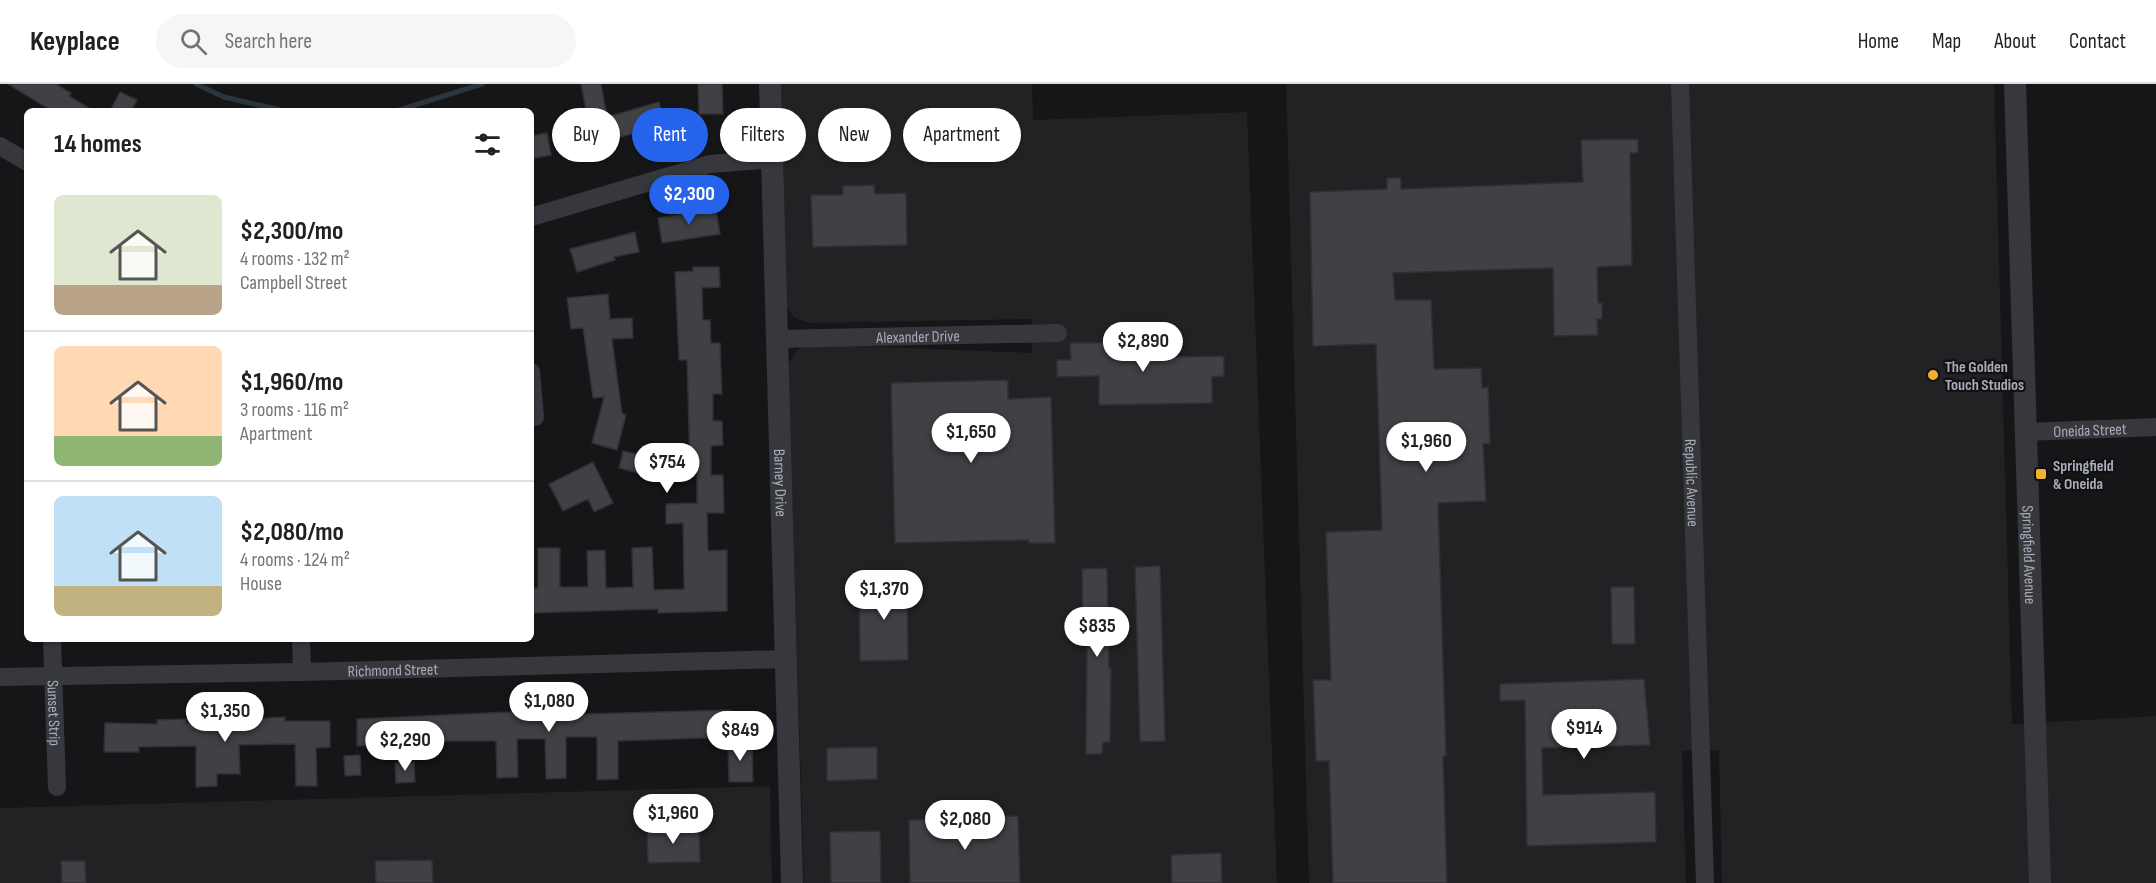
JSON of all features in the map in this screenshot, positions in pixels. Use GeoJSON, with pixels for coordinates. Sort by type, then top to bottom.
{"type":"FeatureCollection","features":[{"type":"Feature","properties":{"kind":"street","name":"Barney Drive"},"geometry":{"type":"LineString","coordinates":[[770,84],[771,108]]}},
{"type":"Feature","properties":{"kind":"street","name":"Republic Avenue"},"geometry":{"type":"LineString","coordinates":[[1680,84],[1705,883]]}},
{"type":"Feature","properties":{"kind":"street","name":"Springfield Avenue"},"geometry":{"type":"LineString","coordinates":[[2015,84],[2040,883]]}},
{"type":"Feature","properties":{"kind":"street"},"geometry":{"type":"LineString","coordinates":[[0,146],[24,160]]}},
{"type":"Feature","properties":{"kind":"street"},"geometry":{"type":"LineString","coordinates":[[534,217],[710,164],[735,162]]}},
{"type":"Feature","properties":{"kind":"street","name":"Barney Drive"},"geometry":{"type":"LineString","coordinates":[[772,162],[792,883]]}},
{"type":"Feature","properties":{"kind":"street","name":"Alexander Drive"},"geometry":{"type":"LineString","coordinates":[[778,339],[1058,333]]}},
{"type":"Feature","properties":{"kind":"street"},"geometry":{"type":"LineString","coordinates":[[534,406],[535,417]]}},
{"type":"Feature","properties":{"kind":"street","name":"Oneida Street"},"geometry":{"type":"LineString","coordinates":[[2026,432],[2156,427]]}},
{"type":"Feature","properties":{"kind":"street","name":"Sunset Strip"},"geometry":{"type":"LineString","coordinates":[[52,642],[57,787]]}},
{"type":"Feature","properties":{"kind":"street"},"geometry":{"type":"LineString","coordinates":[[301,642],[302,672]]}},
{"type":"Feature","properties":{"kind":"street","name":"Richmond Street"},"geometry":{"type":"LineString","coordinates":[[0,676],[302,672],[786,659]]}},
{"type":"Feature","properties":{"kind":"shaded area"},"geometry":{"type":"Polygon","coordinates":[[[780,84],[1032,84],[1033,120],[1247,112],[1277,883],[804,883],[788,364],[795,353],[806,344],[1032,353],[1032,319],[809,323],[795,318],[787,308],[782,162],[806,162],[806,108],[781,108],[780,84]]]}},
{"type":"Feature","properties":{"kind":"shaded area"},"geometry":{"type":"Polygon","coordinates":[[[1286,84],[1994,84],[2012,724],[2156,716],[2156,883],[1722,883],[1719,750],[1682,751],[1686,883],[1309,883],[1286,84]]]}},
{"type":"Feature","properties":{"kind":"shaded area"},"geometry":{"type":"Polygon","coordinates":[[[770,786],[772,883],[0,883],[0,808],[770,786]]]}},
{"type":"Feature","properties":{"kind":"building"},"geometry":{"type":"Polygon","coordinates":[[[8,84],[56,84],[71,93],[69,96],[89,108],[47,108],[8,84]]]}},
{"type":"Feature","properties":{"kind":"building"},"geometry":{"type":"Polygon","coordinates":[[[581,84],[601,84],[605,108],[586,108],[581,84]]]}},
{"type":"Feature","properties":{"kind":"building"},"geometry":{"type":"Polygon","coordinates":[[[698,84],[722,84],[723,108],[720,108],[720,114],[708,114],[708,108],[699,108],[698,84]]]}},
{"type":"Feature","properties":{"kind":"building"},"geometry":{"type":"Polygon","coordinates":[[[120,92],[137,100],[133,108],[112,108],[120,92]]]}},
{"type":"Feature","properties":{"kind":"building"},"geometry":{"type":"Polygon","coordinates":[[[659,102],[661,108],[638,108],[659,102]]]}},
{"type":"Feature","properties":{"kind":"building"},"geometry":{"type":"Polygon","coordinates":[[[632,110],[632,134],[620,137],[620,113],[632,110]]]}},
{"type":"Feature","properties":{"kind":"building"},"geometry":{"type":"Polygon","coordinates":[[[547,133],[551,155],[534,158],[534,135],[547,133]]]}},
{"type":"Feature","properties":{"kind":"building"},"geometry":{"type":"Polygon","coordinates":[[[1638,139],[1638,153],[1630,153],[1632,265],[1597,267],[1598,303],[1602,303],[1602,319],[1597,319],[1598,335],[1554,336],[1553,268],[1393,273],[1395,300],[1431,300],[1434,369],[1481,368],[1482,388],[1488,387],[1490,444],[1483,443],[1486,501],[1438,503],[1446,756],[1443,756],[1447,883],[1333,883],[1329,761],[1316,761],[1313,680],[1331,680],[1326,532],[1382,530],[1376,344],[1313,346],[1310,192],[1387,189],[1387,178],[1401,178],[1401,189],[1583,182],[1581,140],[1638,139]]]}},
{"type":"Feature","properties":{"kind":"building"},"geometry":{"type":"Polygon","coordinates":[[[874,185],[875,194],[906,193],[907,245],[813,247],[811,195],[843,195],[843,186],[874,185]]]}},
{"type":"Feature","properties":{"kind":"building"},"geometry":{"type":"Polygon","coordinates":[[[716,209],[720,234],[662,243],[658,218],[716,209]]]}},
{"type":"Feature","properties":{"kind":"building"},"geometry":{"type":"Polygon","coordinates":[[[635,232],[639,252],[614,257],[615,260],[577,272],[570,249],[635,232]]]}},
{"type":"Feature","properties":{"kind":"building"},"geometry":{"type":"Polygon","coordinates":[[[693,267],[719,267],[720,287],[702,288],[703,320],[710,320],[711,343],[720,343],[722,394],[713,394],[713,421],[722,421],[723,445],[711,446],[711,475],[723,475],[724,513],[707,513],[708,551],[727,550],[727,611],[658,613],[658,609],[534,613],[534,588],[538,588],[538,548],[560,548],[560,587],[588,587],[587,551],[605,550],[606,588],[633,587],[632,548],[652,547],[654,590],[684,589],[683,523],[666,524],[666,504],[697,503],[697,466],[690,466],[687,360],[679,360],[675,272],[693,271],[693,267]]]}},
{"type":"Feature","properties":{"kind":"building"},"geometry":{"type":"Polygon","coordinates":[[[608,294],[610,319],[632,318],[633,338],[612,339],[622,413],[626,415],[617,450],[592,443],[604,397],[593,398],[583,328],[571,329],[567,298],[608,294]]]}},
{"type":"Feature","properties":{"kind":"building"},"geometry":{"type":"Polygon","coordinates":[[[1172,342],[1172,357],[1224,356],[1224,376],[1212,377],[1212,403],[1099,405],[1099,376],[1057,377],[1057,360],[1071,360],[1070,343],[1172,342]]]}},
{"type":"Feature","properties":{"kind":"building"},"geometry":{"type":"Polygon","coordinates":[[[1008,380],[1008,399],[1051,397],[1055,543],[1029,543],[1029,540],[895,543],[891,383],[1008,380]]]}},
{"type":"Feature","properties":{"kind":"building"},"geometry":{"type":"Polygon","coordinates":[[[623,451],[642,455],[638,473],[619,468],[623,451]]]}},
{"type":"Feature","properties":{"kind":"building"},"geometry":{"type":"Polygon","coordinates":[[[593,462],[613,503],[594,512],[588,499],[563,511],[549,484],[593,462]]]}},
{"type":"Feature","properties":{"kind":"building"},"geometry":{"type":"Polygon","coordinates":[[[1160,566],[1165,741],[1140,742],[1135,567],[1160,566]]]}},
{"type":"Feature","properties":{"kind":"building"},"geometry":{"type":"Polygon","coordinates":[[[1107,568],[1109,668],[1111,668],[1110,742],[1103,742],[1102,754],[1086,754],[1087,643],[1083,643],[1082,569],[1107,568]]]}},
{"type":"Feature","properties":{"kind":"building"},"geometry":{"type":"Polygon","coordinates":[[[907,581],[908,660],[860,661],[859,582],[907,581]]]}},
{"type":"Feature","properties":{"kind":"building"},"geometry":{"type":"Polygon","coordinates":[[[1611,587],[1634,587],[1635,644],[1612,644],[1611,587]]]}},
{"type":"Feature","properties":{"kind":"building"},"geometry":{"type":"Polygon","coordinates":[[[1644,679],[1650,745],[1542,748],[1543,795],[1655,792],[1656,842],[1527,846],[1525,700],[1500,701],[1500,684],[1644,679]]]}},
{"type":"Feature","properties":{"kind":"building"},"geometry":{"type":"Polygon","coordinates":[[[583,710],[583,714],[731,710],[731,737],[618,741],[618,779],[597,780],[597,737],[566,737],[566,778],[546,779],[545,739],[517,739],[518,777],[497,778],[496,741],[440,741],[440,748],[415,749],[415,732],[386,733],[387,745],[357,746],[357,719],[583,710]]]}},
{"type":"Feature","properties":{"kind":"building"},"geometry":{"type":"Polygon","coordinates":[[[285,717],[285,721],[330,721],[330,747],[316,748],[317,786],[296,786],[295,744],[239,745],[240,774],[217,774],[217,786],[196,787],[196,746],[139,747],[139,752],[104,752],[105,723],[157,724],[157,720],[186,719],[186,723],[285,717]]]}},
{"type":"Feature","properties":{"kind":"building"},"geometry":{"type":"Polygon","coordinates":[[[728,743],[752,743],[753,782],[729,782],[728,743]]]}},
{"type":"Feature","properties":{"kind":"building"},"geometry":{"type":"Polygon","coordinates":[[[877,747],[877,779],[827,781],[827,748],[877,747]]]}},
{"type":"Feature","properties":{"kind":"building"},"geometry":{"type":"Polygon","coordinates":[[[360,755],[361,775],[345,776],[344,756],[360,755]]]}},
{"type":"Feature","properties":{"kind":"building"},"geometry":{"type":"Polygon","coordinates":[[[414,762],[415,782],[396,783],[395,763],[414,762]]]}},
{"type":"Feature","properties":{"kind":"building"},"geometry":{"type":"Polygon","coordinates":[[[1018,816],[1020,883],[910,883],[909,820],[1018,816]]]}},
{"type":"Feature","properties":{"kind":"building"},"geometry":{"type":"Polygon","coordinates":[[[699,827],[700,862],[648,863],[647,828],[699,827]]]}},
{"type":"Feature","properties":{"kind":"building"},"geometry":{"type":"Polygon","coordinates":[[[880,831],[881,883],[831,883],[830,832],[880,831]]]}},
{"type":"Feature","properties":{"kind":"building"},"geometry":{"type":"Polygon","coordinates":[[[1221,853],[1222,883],[1172,883],[1171,855],[1221,853]]]}},
{"type":"Feature","properties":{"kind":"building"},"geometry":{"type":"Polygon","coordinates":[[[432,860],[433,883],[376,883],[375,861],[432,860]]]}},
{"type":"Feature","properties":{"kind":"building"},"geometry":{"type":"Polygon","coordinates":[[[61,861],[85,861],[86,883],[62,883],[61,861]]]}},
{"type":"Feature","properties":{"kind":"waterway"},"geometry":{"type":"LineString","coordinates":[[196,84],[224,97],[272,108]]}},
{"type":"Feature","properties":{"kind":"waterway"},"geometry":{"type":"LineString","coordinates":[[406,108],[482,84]]}},
{"type":"Feature","properties":{"kind":"place","name":"The Golden Touch Studios"},"geometry":{"type":"Point","coordinates":[1933,375]}},
{"type":"Feature","properties":{"kind":"place","name":"Springfield & Oneida"},"geometry":{"type":"Point","coordinates":[2041,474]}}]}
